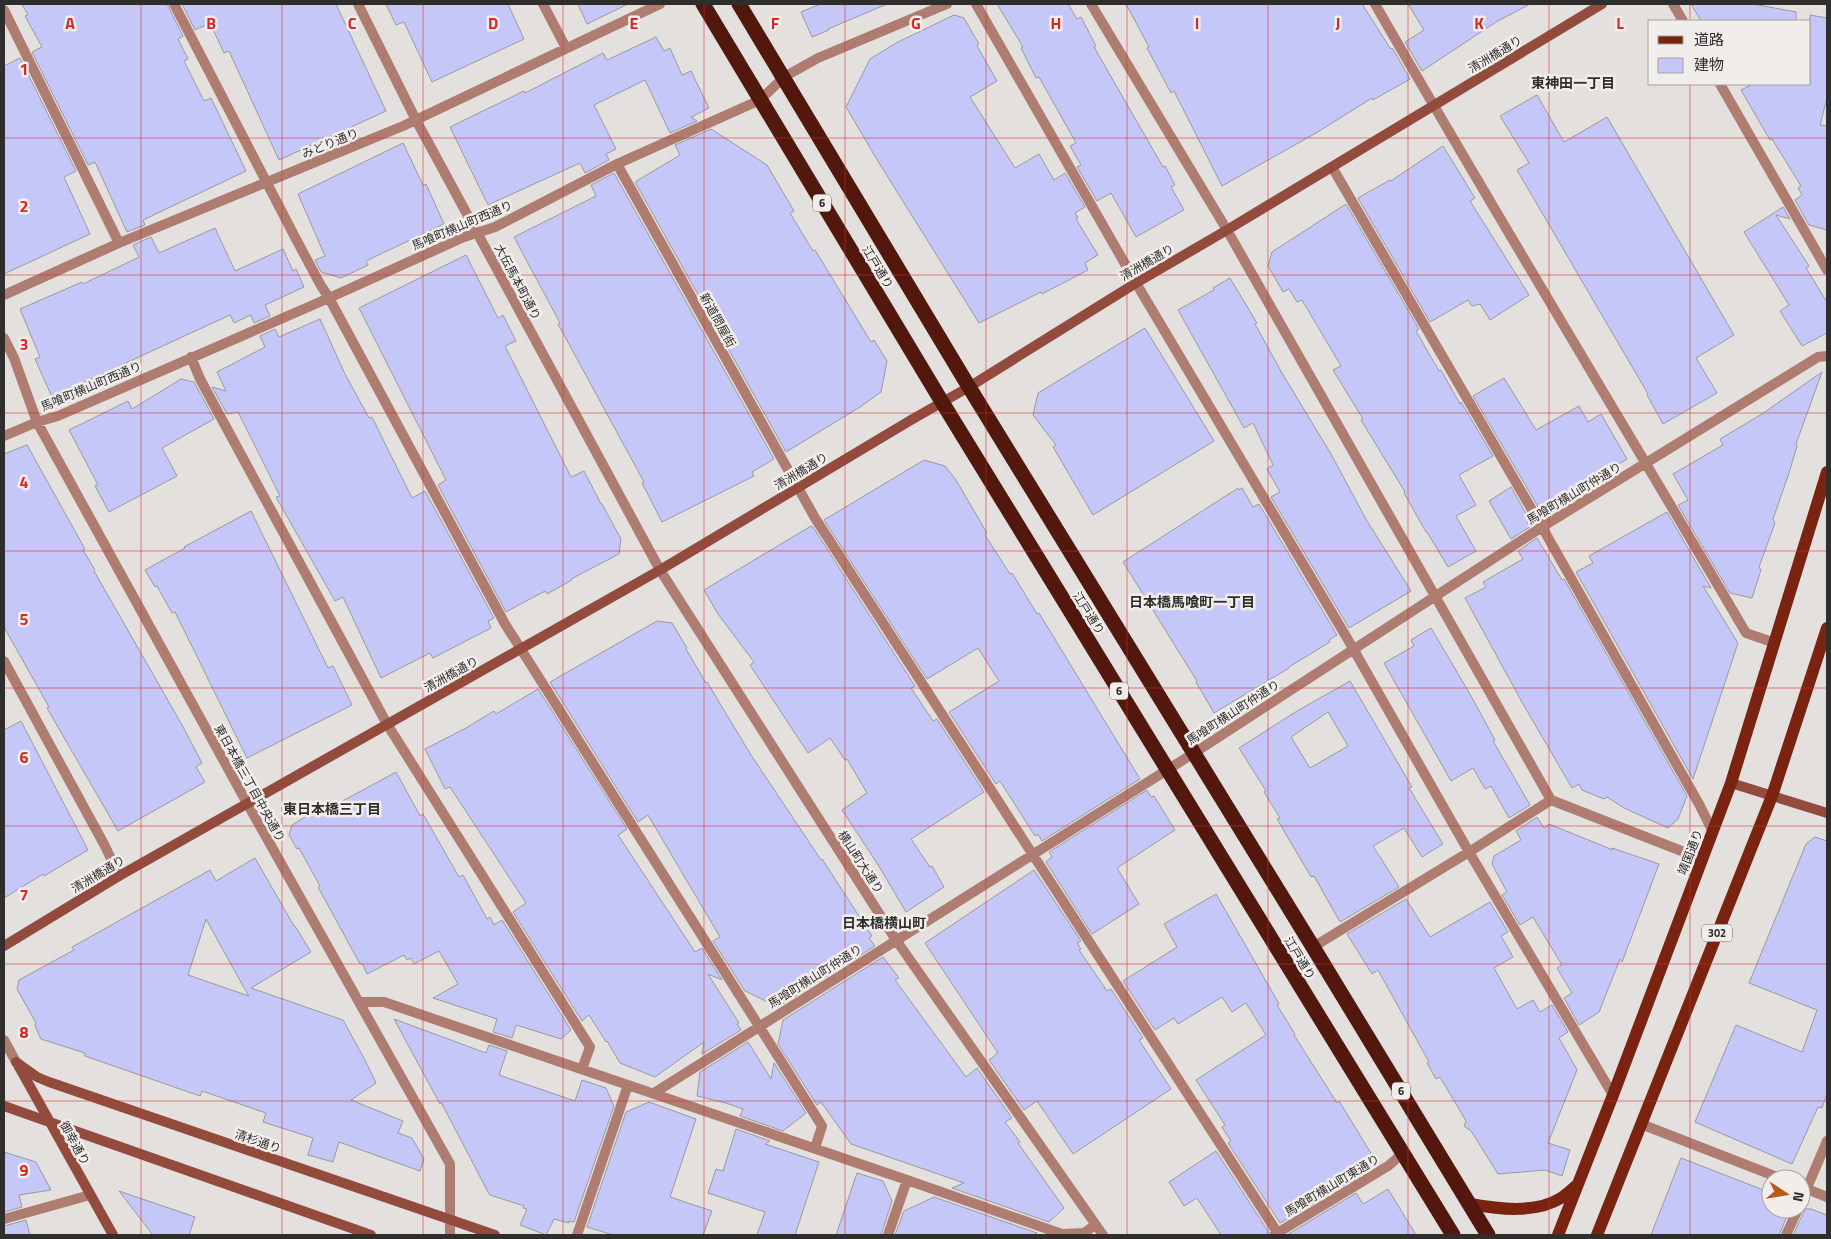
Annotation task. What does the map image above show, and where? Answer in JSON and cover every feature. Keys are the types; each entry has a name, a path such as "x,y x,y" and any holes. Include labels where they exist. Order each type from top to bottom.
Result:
{"highway":[{"name":"江戸通り","path":"703,4 942,402 1453,1235"},
{"name":"江戸通り","path":"739,4 969,387 1488,1235"}],"main road":[{"name":"靖国通り","path":"1558,1235 1731,783 1827,472"},
{"name":"302","path":"1597,1235 1772,796 1827,628"},
{"path":"1470,1204 1496,1208 1527,1208 1545,1205 1560,1198 1578,1185"}],"street":[{"path":"174,4 316,277 502,618 822,1126 815,1148"},
{"name":"大伝馬本町通り","path":"358,4 416,120 660,570"},
{"path":"543,4 566,48"},
{"name":"みどり通り","path":"4,295 119,243 416,120 660,4"},
{"name":"馬喰町横山町西通り","path":"4,436 37,422 58,416 464,237 495,227 617,164 760,100 784,77 818,58 947,4"},
{"path":"976,4 1136,283 1353,649 1469,852 1613,1095"},
{"path":"1092,4 1228,230 1551,800 1702,859"},
{"path":"1374,4 1647,463 1746,634 1774,643"},
{"name":"清洲橋通り","path":"4,946 119,876 660,570 969,387 1136,283 1228,230 1602,4"},
{"path":"1673,4 1683,20"},
{"path":"4,10 119,243"},
{"path":"1721,85 1827,270"},
{"name":"新道問屋街","path":"617,164 815,518 1277,1234"},
{"path":"1332,167 1542,527 1699,804 1712,832"},
{"name":"東日本橋三丁目中央通り","path":"4,338 14,358 37,422 247,803 450,1164 450,1235"},
{"name":"馬喰町横山町仲通り","path":"654,1093 1194,753 1434,595 1542,527 1818,357 1827,356"},
{"path":"191,357 200,379 387,724 590,1047 582,1069"},
{"name":"横山町大通り","path":"660,570 896,940 1102,1235"},
{"path":"4,661 119,876"},
{"path":"1731,783 1827,813"},
{"path":"1313,947 1551,800"},
{"path":"359,1002 384,1002 1062,1234 1084,1233 1095,1225"},
{"path":"4,1040 16,1062"},
{"name":"清杉通り","path":"16,1062 37,1077 49,1082 495,1235"},
{"name":"御幸通り","path":"16,1062 113,1235"},
{"path":"577,1235 628,1085"},
{"path":"4,1106 371,1235"},
{"path":"1641,1124 1761,1171"},
{"path":"1811,1174 1827,1141"},
{"name":"馬喰町横山町東通り","path":"1277,1234 1388,1166 1402,1154"},
{"path":"888,1235 907,1180"},
{"path":"1811,1191 1827,1197"},
{"path":"4,1219 90,1195"},
{"path":"1786,1235 1793,1219"}],"building":[{"path":"22,4 167,4 183,36 178,39 188,59 184,61 204,101 211,98 246,171 143,220 145,225 127,232 95,162 88,165 32,52 42,47 25,16 28,15"},
{"path":"182,4 336,4 386,111 279,160 229,51 224,53 210,23 195,30"},
{"path":"386,4 508,4 524,39 432,82 404,22 396,25"},
{"path":"578,4 628,4 587,24"},
{"path":"820,4 887,4 812,37 801,12"},
{"path":"997,4 1068,4 1077,19 1081,17 1096,46 1094,47 1163,167 1165,166 1175,185 1171,187 1184,210 1136,237 1111,193 1097,201 1077,167 1081,165 1070,146 1076,143 1039,77 1036,78 1021,48 1023,47"},
{"path":"1126,4 1362,4 1390,48 1393,49 1410,79 1373,100 1372,98 1316,133 1222,186 1174,91 1171,93 1147,48 1149,47"},
{"path":"1408,4 1530,4 1496,22 1422,71 1405,42 1424,30"},
{"path":"1691,4 1753,4 1796,12 1796,20 1700,20"},
{"path":"954,15 964,18 997,81 970,97 1015,168 1039,154 1054,180 1065,173 1085,207 1075,213 1078,218 1076,219 1098,255 1085,263 1088,270 979,323 846,107 870,59 898,42"},
{"path":"1810,15 1827,18 1827,98 1820,125 1827,126 1827,230 1809,225 1795,200 1802,195 1798,188 1801,186 1772,139 1770,140 1741,90 1751,85 1811,85"},
{"path":"656,37 664,51 670,48 682,75 691,71 709,108 691,117 697,121 670,133 645,80 594,105 616,149 606,154 609,160 585,173 580,163 488,205 450,127 524,91 525,93 603,53 607,60"},
{"path":"20,58 76,171 64,177 90,234 4,274 4,66"},
{"path":"1537,95 1564,142 1607,117 1734,335 1696,358 1717,393 1663,424 1648,394 1517,170 1529,163 1500,116"},
{"path":"711,129 767,165 794,211 790,213 813,251 815,250 871,342 874,340 887,361 881,392 786,452 635,182 680,155 675,145"},
{"path":"403,143 423,185 426,184 444,224 366,261 368,265 341,278 321,272 315,260 325,256 298,194"},
{"path":"1443,146 1475,198 1470,201 1529,295 1490,320 1480,304 1472,306 1468,300 1430,322 1358,198 1391,181"},
{"path":"614,173 774,459 752,472 754,476 662,522 642,483 644,482 558,324 560,323 514,237 596,196 591,185"},
{"path":"1346,204 1419,329 1416,331 1439,371 1441,370 1493,456 1459,475 1476,505 1456,516 1476,551 1448,567 1333,370 1341,366 1302,300 1297,302 1289,289 1283,292 1268,266 1272,252"},
{"path":"1783,207 1790,219 1776,215 1809,266 1806,268 1827,302 1827,333 1802,346 1780,311 1789,305 1744,232"},
{"path":"215,228 235,271 283,249 293,271 296,269 304,287 265,305 270,316 254,323 251,315 234,323 230,315 52,397 35,359 40,357 20,309 82,282 83,284 139,257 133,245 151,237 159,253"},
{"path":"466,255 498,318 503,315 516,341 505,346 571,477 584,471 621,539 619,554 547,594 545,591 506,612 438,485 446,480 359,308"},
{"path":"1230,278 1257,323 1255,324 1282,373 1331,454 1367,521 1411,591 1349,628 1271,497 1280,492 1267,469 1273,465 1253,423 1244,428 1178,310 1214,290 1213,288"},
{"path":"320,319 345,374 369,418 372,417 412,498 425,491 494,618 488,621 491,628 433,658 430,653 381,678 343,597 335,601 276,497 280,496 238,412 227,414 212,387 226,391 217,372 265,347 260,336 275,329 279,337"},
{"path":"1145,328 1214,441 1093,515 1053,447 1056,445 1033,415 1038,393"},
{"path":"1822,372 1796,444 1789,473 1773,519 1775,523 1759,567 1761,570 1752,598 1730,593 1678,505 1688,500 1673,474 1723,445 1720,439 1762,414"},
{"path":"1504,378 1536,430 1579,406 1588,422 1601,414 1627,459 1540,510 1473,396"},
{"path":"181,379 194,382 214,419 162,448 177,476 109,512 95,486 98,485 69,430 128,401 132,409"},
{"path":"27,445 85,549 83,550 94,571 202,763 196,767 205,782 118,831 47,708 49,707 4,627 4,454"},
{"path":"924,460 945,466 956,480 987,533 985,535 1010,574 1012,573 1037,614 1039,613 1140,779 1042,841 1038,834 1035,836 1000,781 996,784 949,712 999,681 978,648 927,679 824,520"},
{"path":"1511,487 1528,517 1527,521 1530,527 1511,539 1489,501"},
{"path":"1238,488 1239,490 1242,488 1253,507 1259,504 1337,635 1329,640 1330,642 1289,668 1214,713 1197,681 1123,562"},
{"path":"251,511 328,668 333,666 352,705 247,758 175,612 172,613 157,586 155,587 145,570"},
{"path":"1667,512 1711,588 1703,586 1738,643 1693,779 1576,572 1593,563 1589,556"},
{"path":"811,526 915,686 911,688 933,721 937,719 984,792 911,839 930,867 932,866 944,887 906,912 842,810 867,793 847,759 845,760 830,738 808,753 750,665 754,662 718,614 704,590"},
{"path":"1537,538 1562,580 1564,579 1687,796 1678,819 1668,828 1624,808 1607,797 1604,799 1582,790 1579,784 1572,788 1465,598 1486,587 1483,582 1523,559 1518,551"},
{"path":"657,621 672,623 706,683 751,755 872,936 869,938 875,946 778,1007 745,991 713,941 720,937 648,815 638,822 550,682"},
{"path":"1431,628 1470,694 1495,740 1493,741 1530,805 1509,818 1491,786 1485,789 1473,768 1451,781 1384,663 1414,646 1411,640"},
{"path":"1350,681 1412,787 1409,788 1443,844 1422,857 1404,828 1373,846 1399,887 1340,922 1314,876 1311,877 1277,819 1280,818 1264,792 1266,791 1239,748 1297,711","holes":["1328,712 1348,746 1310,768 1291,737"]},
{"path":"538,689 627,829 618,835 695,952 702,948 722,980 708,974 739,1023 737,1024 741,1030 702,1054 704,1042 655,1077 620,1063 589,1015 582,1021 513,912 526,903 450,787 445,789 425,749 494,711 496,714"},
{"path":"21,721 88,850 4,898 4,730"},
{"path":"396,772 420,816 423,814 459,877 463,875 487,919 490,917 494,925 502,920 571,1030 561,1039 516,1025 512,1038 493,1032 497,1019 433,998 458,984 439,951 414,964 411,958 407,960 404,955 367,974 362,963 360,964 318,887 320,886 299,848 297,849 289,835 292,825 315,811 317,814"},
{"path":"1147,790 1151,797 1154,796 1175,830 1117,868 1139,904 1092,934 1046,862 1052,857 1049,852"},
{"path":"1537,817 1544,828 1549,824 1613,850 1612,848 1659,864 1622,962 1620,959 1599,1012 1579,1025 1564,998 1572,993 1557,968 1562,965 1533,917 1520,925 1502,895 1507,892 1492,864 1494,856 1521,840 1516,831"},
{"path":"1815,837 1827,841 1827,1093 1822,1108 1818,1107 1792,1164 1695,1122 1736,1025 1802,1052 1817,1010 1749,983 1806,844"},
{"path":"255,858 311,952 251,988 343,1020 376,1083 351,1100 403,1121 398,1133 412,1138 424,1159 420,1171 339,1142 333,1162 308,1155 313,1138 263,1122 266,1113 202,1091 200,1096 85,1056 85,1053 41,1039 35,1026 36,1023 17,989 19,980 74,950 72,947 210,870 216,881","holes":["206,919 249,996 188,975"]},
{"path":"1034,870 1081,941 1077,943 1081,949 1079,950 1107,991 1111,989 1143,1038 1139,1040 1171,1089 1073,1154 1037,1101 1024,1110 989,1060 998,1053 925,943"},
{"path":"1216,894 1279,1004 1277,1005 1294,1035 1337,1103 1339,1101 1372,1155 1344,1173 1349,1182 1280,1223 1228,1143 1231,1141 1222,1127 1225,1125 1196,1080 1266,1035 1246,1003 1232,1012 1222,997 1178,1024 1174,1018 1155,1030 1123,981 1177,947 1164,924"},
{"path":"1406,899 1430,937 1490,902 1508,932 1501,936 1513,957 1494,968 1517,1009 1533,1000 1540,1012 1552,1005 1568,1032 1559,1038 1577,1070 1548,1143 1570,1150 1562,1176 1545,1170 1498,1174 1471,1131 1464,1126 1466,1121 1440,1077 1436,1079 1427,1063 1429,1062 1378,970 1372,974 1347,934"},
{"path":"883,957 899,978 895,980 966,1077 977,1068 1012,1118 1005,1122 1064,1208 1049,1222 952,1188 964,1183 851,1144 821,1102 817,1105 778,1044 783,1020"},
{"path":"394,1019 486,1053 489,1045 507,1051 499,1075 575,1101 582,1080 606,1088 614,1106 574,1222 569,1221 569,1223 554,1219 546,1235 520,1225 527,1209 523,1208 524,1206 490,1195 441,1102 440,1104"},
{"path":"748,1042 771,1079 774,1063 806,1113 783,1131 740,1116 743,1109 697,1096 700,1072"},
{"path":"649,1102 696,1119 670,1197 712,1211 703,1235 613,1235 587,1227 626,1112"},
{"path":"736,1129 770,1141 765,1144 819,1162 795,1235 757,1235 765,1212 708,1193 716,1169 723,1171"},
{"path":"1216,1151 1268,1231 1267,1235 1221,1235 1197,1198 1184,1206 1169,1182"},
{"path":"4,1152 36,1162 51,1190 19,1195 22,1207 4,1212"},
{"path":"1681,1158 1761,1189 1761,1219 1786,1219 1779,1235 1651,1235"},
{"path":"857,1173 883,1181 892,1201 881,1235 836,1235"},
{"path":"1388,1189 1416,1235 1287,1235 1356,1193 1363,1204"},
{"path":"119,1191 195,1217 189,1235 153,1235"},
{"path":"934,1197 1037,1233 1034,1235 895,1235 904,1211"},
{"path":"1811,1209 1827,1215 1827,1235 1793,1235 1800,1219 1811,1219"},
{"path":"26,1220 30,1235 4,1235 4,1226"}],"district":[{"name":"東神田一丁目","path":"1573,82"},
{"name":"日本橋馬喰町一丁目","path":"1192,601"},
{"name":"東日本橋三丁目","path":"332,808"},
{"name":"日本橋横山町","path":"884,922"}]}
